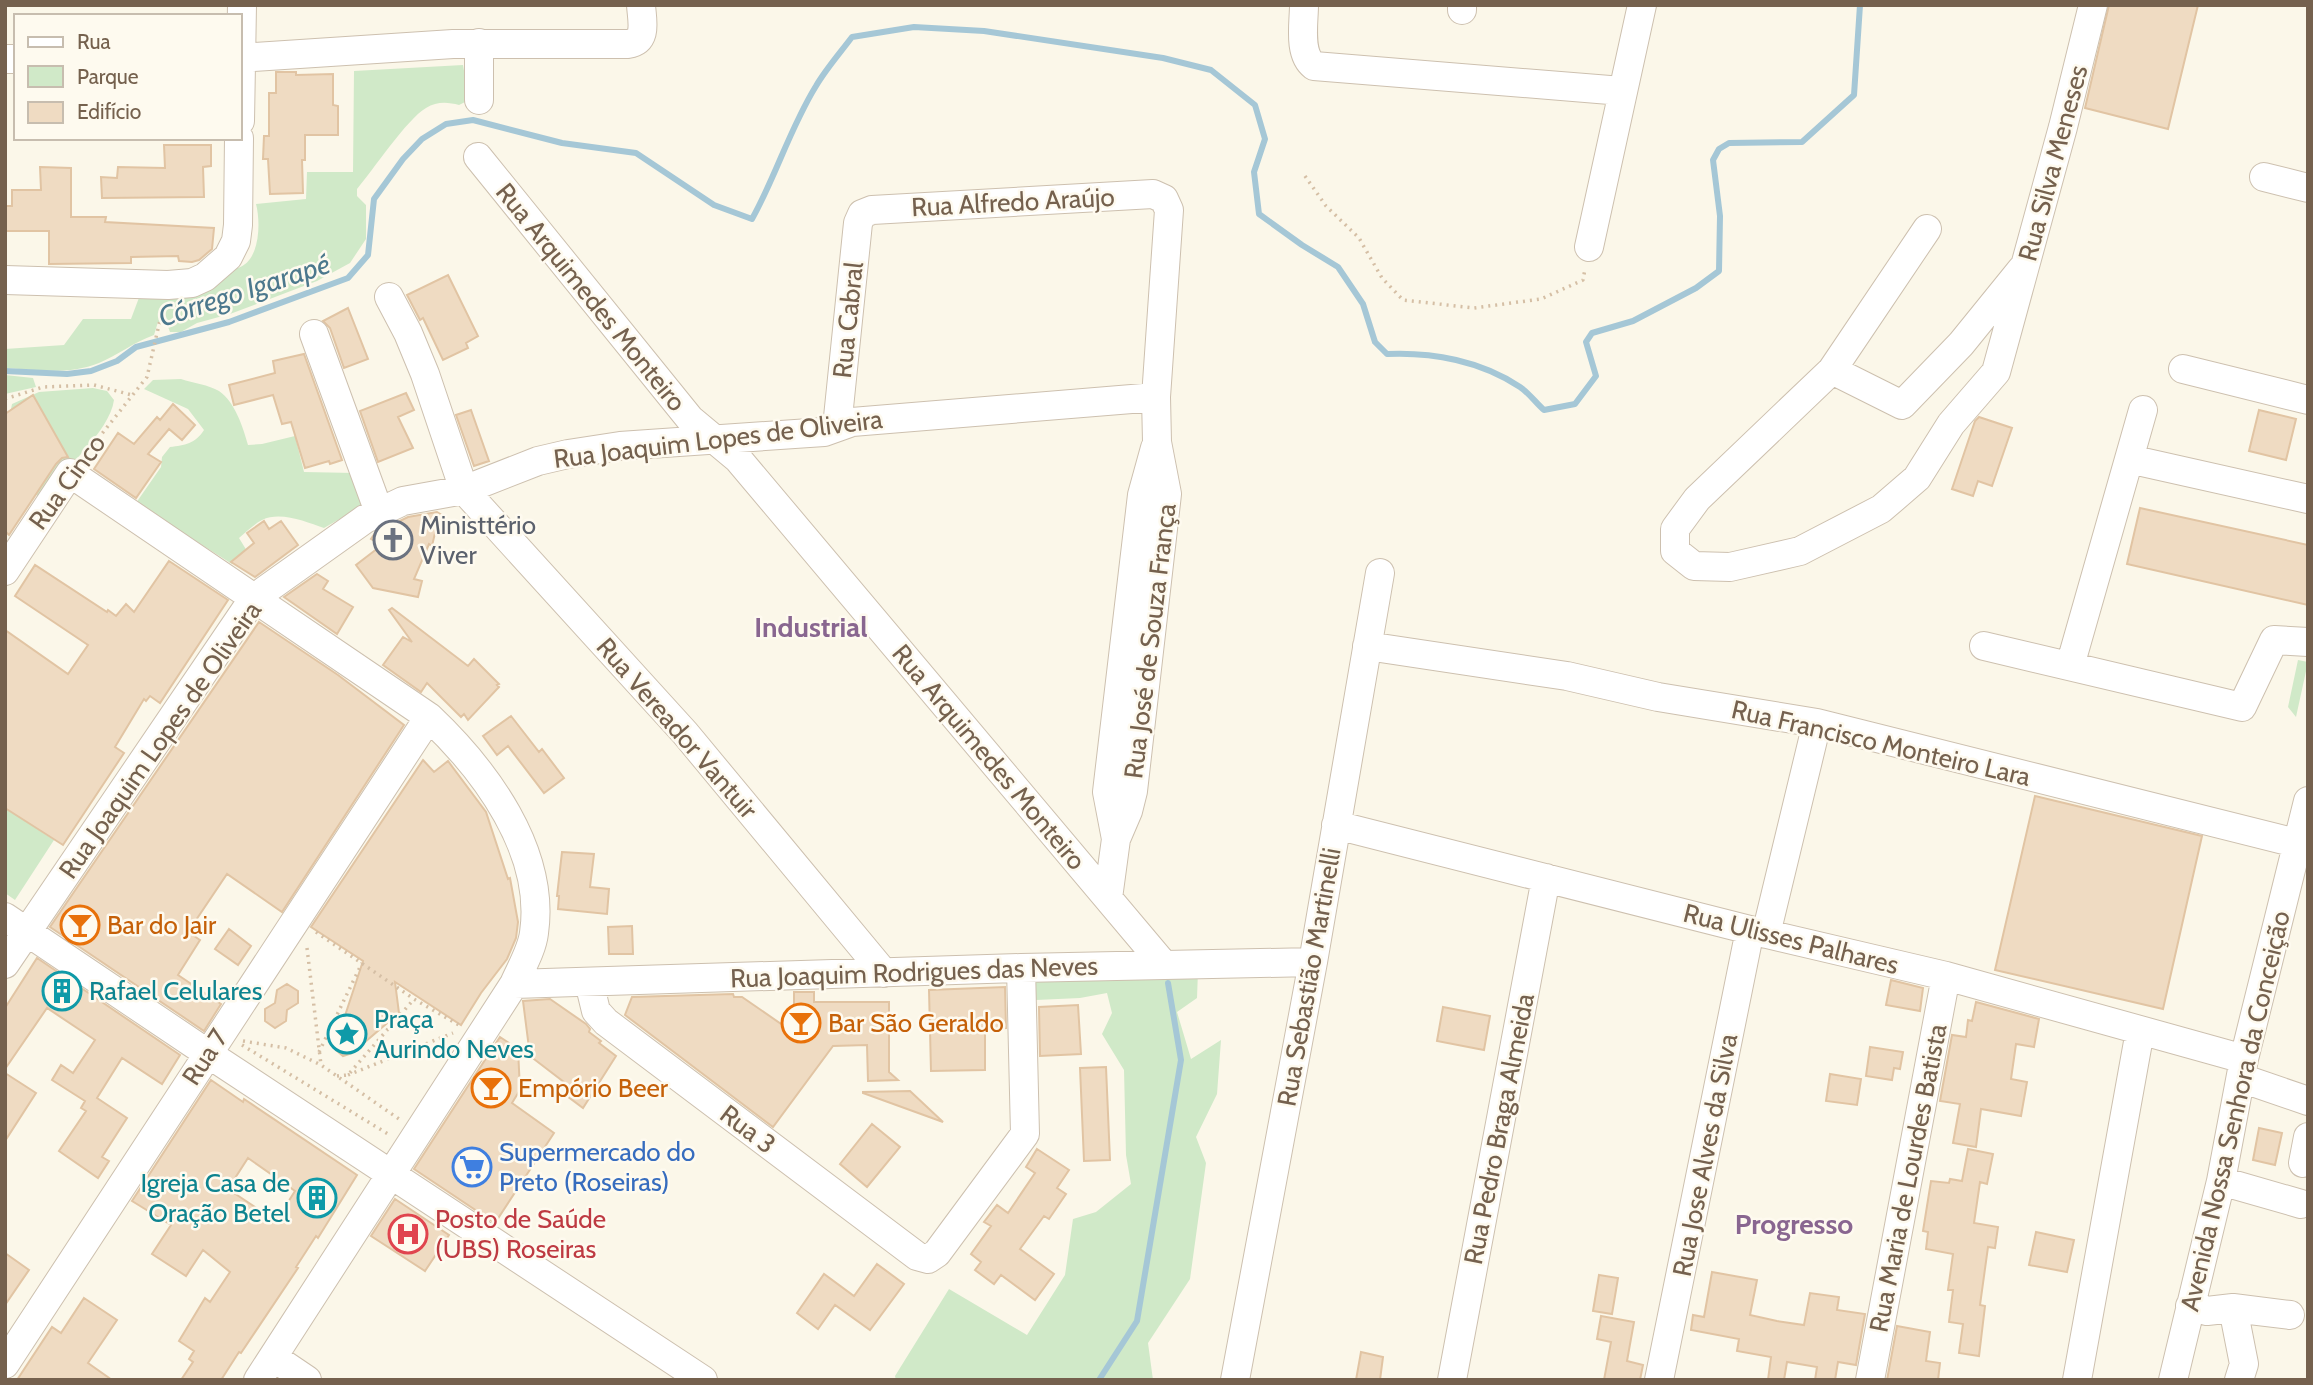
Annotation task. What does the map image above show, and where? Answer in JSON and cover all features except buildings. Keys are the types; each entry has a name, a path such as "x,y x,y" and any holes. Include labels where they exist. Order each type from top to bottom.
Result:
{"street":[{"path":"242,58 479,43 628,44 638,40 643,30 641,5"},
{"path":"1304,5 1305,52 1314,66 1622,91"},
{"path":"1588,247 1642,5"},
{"name":"Rua Silva Meneses","path":"1832,370 1697,499 1675,529 1675,551 1694,566 1730,567 1800,551 1881,509 1917,478 1951,424 1996,372 2063,127 2093,5"},
{"path":"479,43 479,100"},
{"path":"5,280 168,285 192,283 205,277 228,257 236,241 239,140"},
{"name":"Rua Arquimedes Monteiro","path":"478,157 690,419 738,459 1164,965"},
{"path":"2264,177 2308,188"},
{"name":"Rua Alfredo Araújo","path":"862,214 872,210 1153,194 1164,198"},
{"name":"Rua José de Souza França","path":"1108,898 1116,839 1107,792 1142,495 1157,442 1156,397 1169,210 1164,198"},
{"name":"Rua Cabral","path":"837,427 858,223 862,214"},
{"path":"1927,229 1832,370 1902,405 1961,344 2027,262"},
{"path":"389,297 425,374 464,490"},
{"path":"314,334 379,512"},
{"path":"2183,369 2308,400"},
{"name":"Rua Joaquim Lopes de Oliveira","path":"5,964 16,924 247,608 365,519 379,512 403,501 464,490 538,461 620,446 824,432 852,422 1156,397"},
{"path":"2070,666 2143,410"},
{"path":"2129,458 2308,499"},
{"path":"70,473 429,717 463,751 497,796 517,834 530,871 536,908 534,936 514,984 265,1368 307,1380"},
{"name":"Rua Cinco","path":"5,571 70,473"},
{"name":"Rua Vereador Vantuir","path":"464,490 685,733 884,973"},
{"name":"Rua Sebastião Martinelli","path":"1235,1380 1313,962 1380,573"},
{"path":"1984,646 2242,707 2274,640 2306,629"},
{"name":"Rua Francisco Monteiro Lara","path":"1367,646 1567,676 1658,697 1817,723 2305,847"},
{"name":"Rua 7","path":"5,1364 429,717"},
{"name":"Rua Jose Alves da Silva","path":"1659,1380 1758,932 1817,723"},
{"name":"Avenida Nossa Senhora da Conceição","path":"2173,1380 2221,1181 2242,1068 2305,847 2308,801"},
{"name":"Rua Ulisses Palhares","path":"1336,825 1758,932 1946,976 2140,1031 2242,1068 2308,1101"},
{"name":"Rua Pedro Braga Almeida","path":"1452,1380 1546,878"},
{"path":"16,924 703,1380"},
{"name":"Rua Joaquim Rodrigues das Neves","path":"514,984 1313,962"},
{"name":"Rua 3","path":"589,982 596,1011 606,1023 905,1248 928,1259 937,1253 1025,1134 1021,968"},
{"name":"Rua Maria de Lourdes Batista","path":"1870,1380 1946,976"},
{"path":"2077,1380 2140,1031"},
{"path":"2221,1181 2301,1204"},
{"path":"2190,1306 2207,1311 2233,1308 2290,1314"},
{"path":"2233,1308 2244,1364 2239,1380"}],"path":[{"path":"1305,176 1326,206 1359,238 1382,278 1403,300 1474,309 1541,299 1583,280 1588,247"},
{"name":"Rua Cinco","path":"70,473 147,377 163,307"},
{"path":"5,398 43,387 81,386 94,386 132,395"},
{"path":"305,925 414,999 464,1028 348,1075 337,1076"},
{"path":"306,938 321,1065"},
{"path":"318,1054 362,963"},
{"path":"348,1075 414,999"},
{"path":"393,1137 233,1039 286,1048 321,1065 403,1122"}],"green space":[{"path":"463,65 469,100 459,105 434,104 418,114 357,189 357,196 366,205 366,239 350,263 317,281 230,314 197,323 181,332 170,332 167,324 158,322 154,335 88,367 52,371 5,368 5,349 64,345 83,319 131,319 143,287 231,261 238,268 245,264 251,258 257,241 256,204 306,199 307,172 353,172 354,71"},
{"path":"5,375 33,378 36,387 5,394"},
{"path":"181,379 211,387 225,396 238,415 248,445 295,436 304,472 355,473 369,502 324,528 285,517 262,520 239,538 247,551 232,564 136,503 161,467 162,457 170,447 189,443 204,430 188,409 144,389 153,380"},
{"path":"93,388 107,391 114,400 111,412 83,452 59,477 38,496 5,473 5,439 12,404 39,392"},
{"path":"2298,660 2308,662 2296,717 2288,707"},
{"path":"5,808 54,840 15,900 5,893"},
{"path":"1198,971 1197,998 1177,1012 1191,1059 1221,1040 1217,1094 1196,1137 1206,1163 1190,1279 1148,1343 1153,1380 896,1380 895,1376 949,1289 1027,1335 1065,1275 1073,1219 1096,1212 1131,1184 1126,1155 1124,1070 1102,1034 1112,1013 1107,993 1080,998 1036,1000 1034,976"}],"waterway":[{"name":"Córrego Igarapé","path":"5,371 67,374 91,371 117,361 136,347 229,322 348,278 368,255 374,199 403,159 422,139 446,124 473,120 562,143 636,153 714,205 752,219 807,102 824,73 852,37 914,27 984,31 1163,58 1211,70 1255,105 1265,139 1254,172 1259,214 1338,267 1363,304 1375,342 1387,354 1439,357 1473,365 1520,387 1544,410 1575,404 1596,376 1586,342 1592,333 1633,321 1696,288 1719,271 1720,216 1713,160 1719,149 1729,143 1802,142 1854,95 1860,5"},
{"path":"1099,1380 1137,1321 1181,1060 1168,983"}],"place":[{"name":"Ministtério Viver","path":"393,540"},
{"name":"Bar do Jair","path":"80,925"},
{"name":"Rafael Celulares","path":"62,991"},
{"name":"Bar São Geraldo","path":"801,1023"},
{"name":"Praça Aurindo Neves","path":"347,1034"},
{"name":"Empório Beer","path":"491,1088"},
{"name":"Supermercado do Preto (Roseiras)","path":"472,1167"},
{"name":"Igreja Casa de Oração Betel","path":"317,1198"},
{"name":"Posto de Saúde (UBS) Roseiras","path":"408,1234"}],"district":[{"name":"Industrial","path":"811,627"},
{"name":"Progresso","path":"1794,1224"}]}
